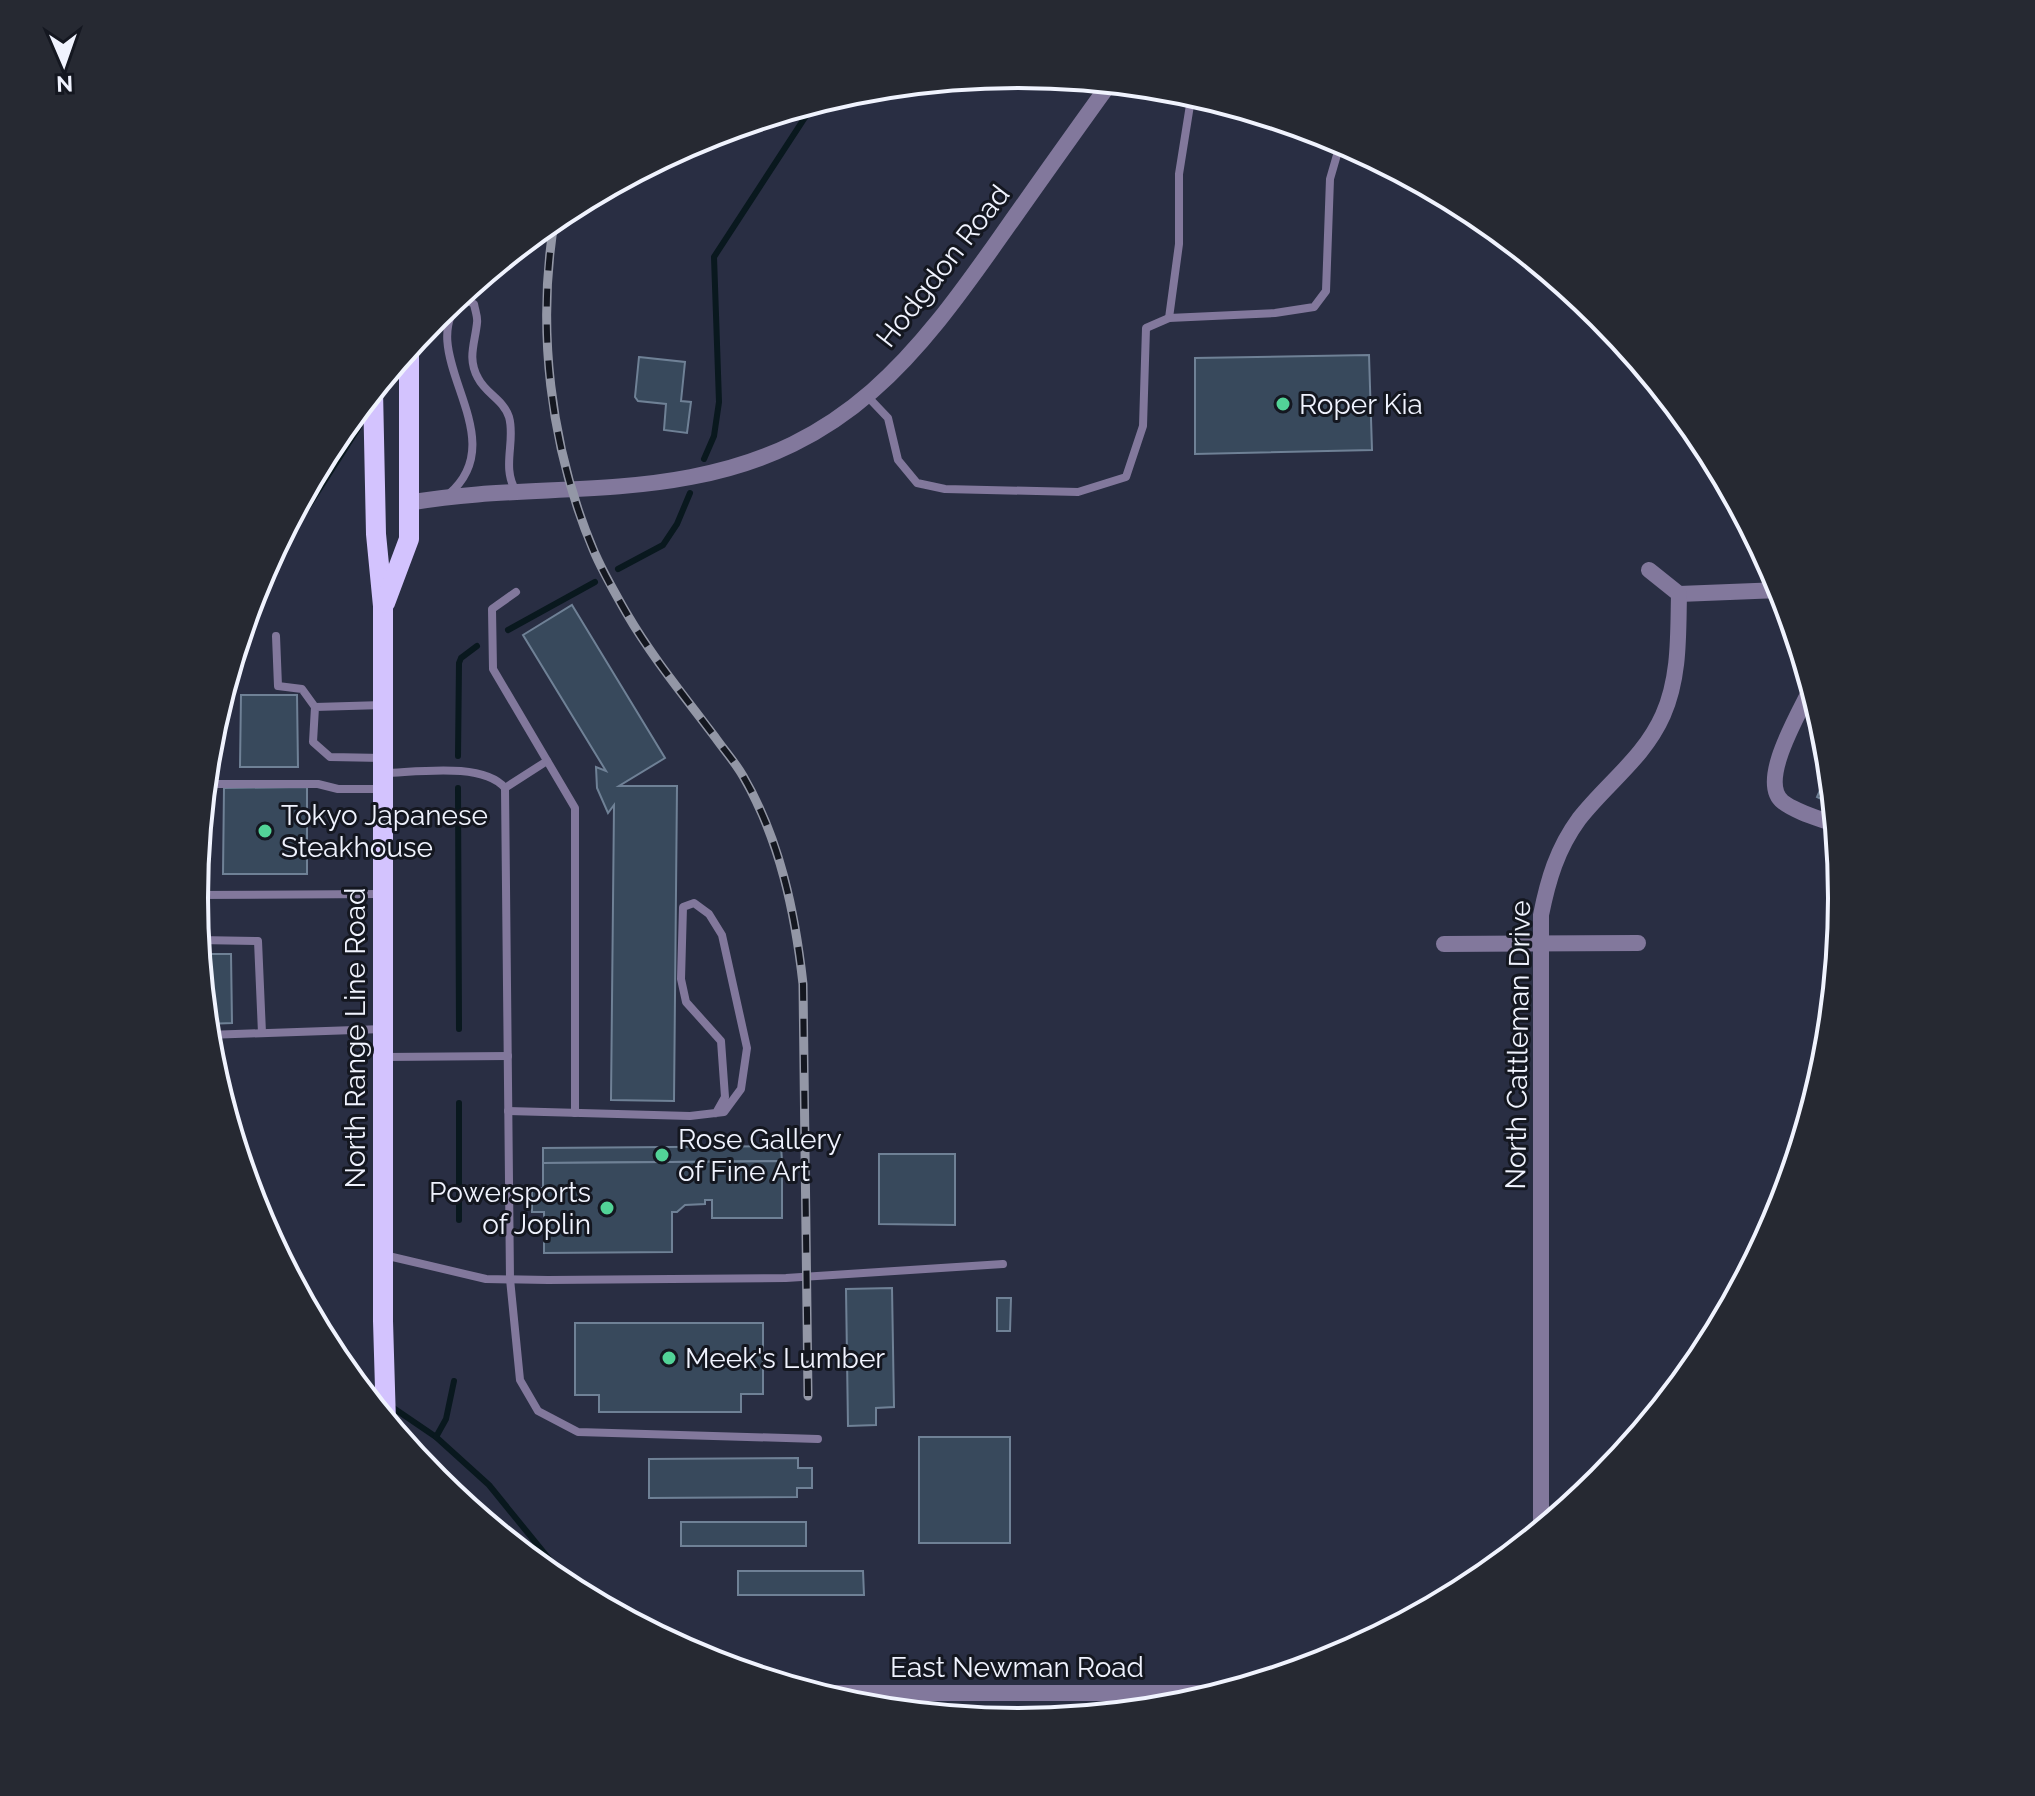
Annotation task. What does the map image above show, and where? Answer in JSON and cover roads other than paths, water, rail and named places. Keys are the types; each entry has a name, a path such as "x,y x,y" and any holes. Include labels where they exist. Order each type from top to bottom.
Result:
{"main road":[{"name":"North Range Line Road","path":"383,606 409,539 409,364"},
{"name":"North Range Line Road","path":"373,407 376,534 383,606 385,1404"}],"street":[{"name":"Hodgdon Road","path":"408,503 445,497 689,478 730,468 799,441 868,397 909,357 946,313 1103,93"},
{"path":"1649,570 1679,594 1767,591"},
{"name":"North Cattleman Drive","path":"1541,1516 1541,915 1560,847 1580,818 1647,745 1663,714 1673,682 1679,594"},
{"path":"1804,704 1775,769 1773,785 1784,803 1824,820"},
{"path":"1444,944 1638,943"},
{"name":"East Newman Road","path":"865,1693 1170,1693"}],"lane":[{"path":"1169,318 1179,244 1179,174 1190,107"},
{"path":"868,397 888,418 898,460 917,483 945,489 1078,492 1126,477 1143,426 1146,328 1169,318 1275,313 1314,307 1326,291 1330,179 1337,155"},
{"path":"470,302 474,304 477,322 472,356 477,377 502,402 510,419 508,461 516,492"},
{"path":"445,497 461,483 470,467 473,442 470,417 451,359 450,320"},
{"path":"516,592 492,609 493,669 575,808 575,1113"},
{"path":"276,636 278,686 302,689 315,707 313,742 330,757 383,773 477,772 497,779 505,788 510,1279 520,1380 538,1411 578,1432 818,1439"},
{"path":"315,707 383,705"},
{"path":"505,788 547,761"},
{"path":"215,784 318,784 338,789 383,773"},
{"path":"208,895 383,894"},
{"path":"508,1111 690,1116 716,1113 724,1112 741,1089 747,1048 722,935 709,914 694,903 683,907 681,979 686,1002 721,1041 725,1097 716,1113"},
{"path":"209,940 258,941 262,1033"},
{"path":"219,1035 383,1029"},
{"path":"383,1057 508,1056"},
{"path":"383,1255 486,1279 786,1278 1003,1264"}],"waterway":[{"path":"704,459 714,436 719,402 714,257 805,117"},
{"path":"312,500 358,429"},
{"path":"618,569 663,545 677,524 690,493"},
{"path":"508,630 595,582"},
{"path":"458,756 459,663 477,646"},
{"path":"458,788 459,1029"},
{"path":"459,1103 459,1220"},
{"path":"436,1437 446,1419 454,1381"},
{"path":"389,1405 436,1437 489,1485 548,1558"}],"railway":[{"path":"552,235 547,301 551,386 557,428 578,510 600,565 637,630 733,761 756,800 776,851 790,903 803,984 808,1396"}],"place":[{"name":"Roper Kia","path":"1283,404"},
{"name":"Tokyo Japanese Steakhouse","path":"265,831"},
{"name":"Rose Gallery of Fine Art","path":"662,1155"},
{"name":"Powersports of Joplin","path":"607,1208"},
{"name":"Meek's Lumber","path":"669,1358"}]}
